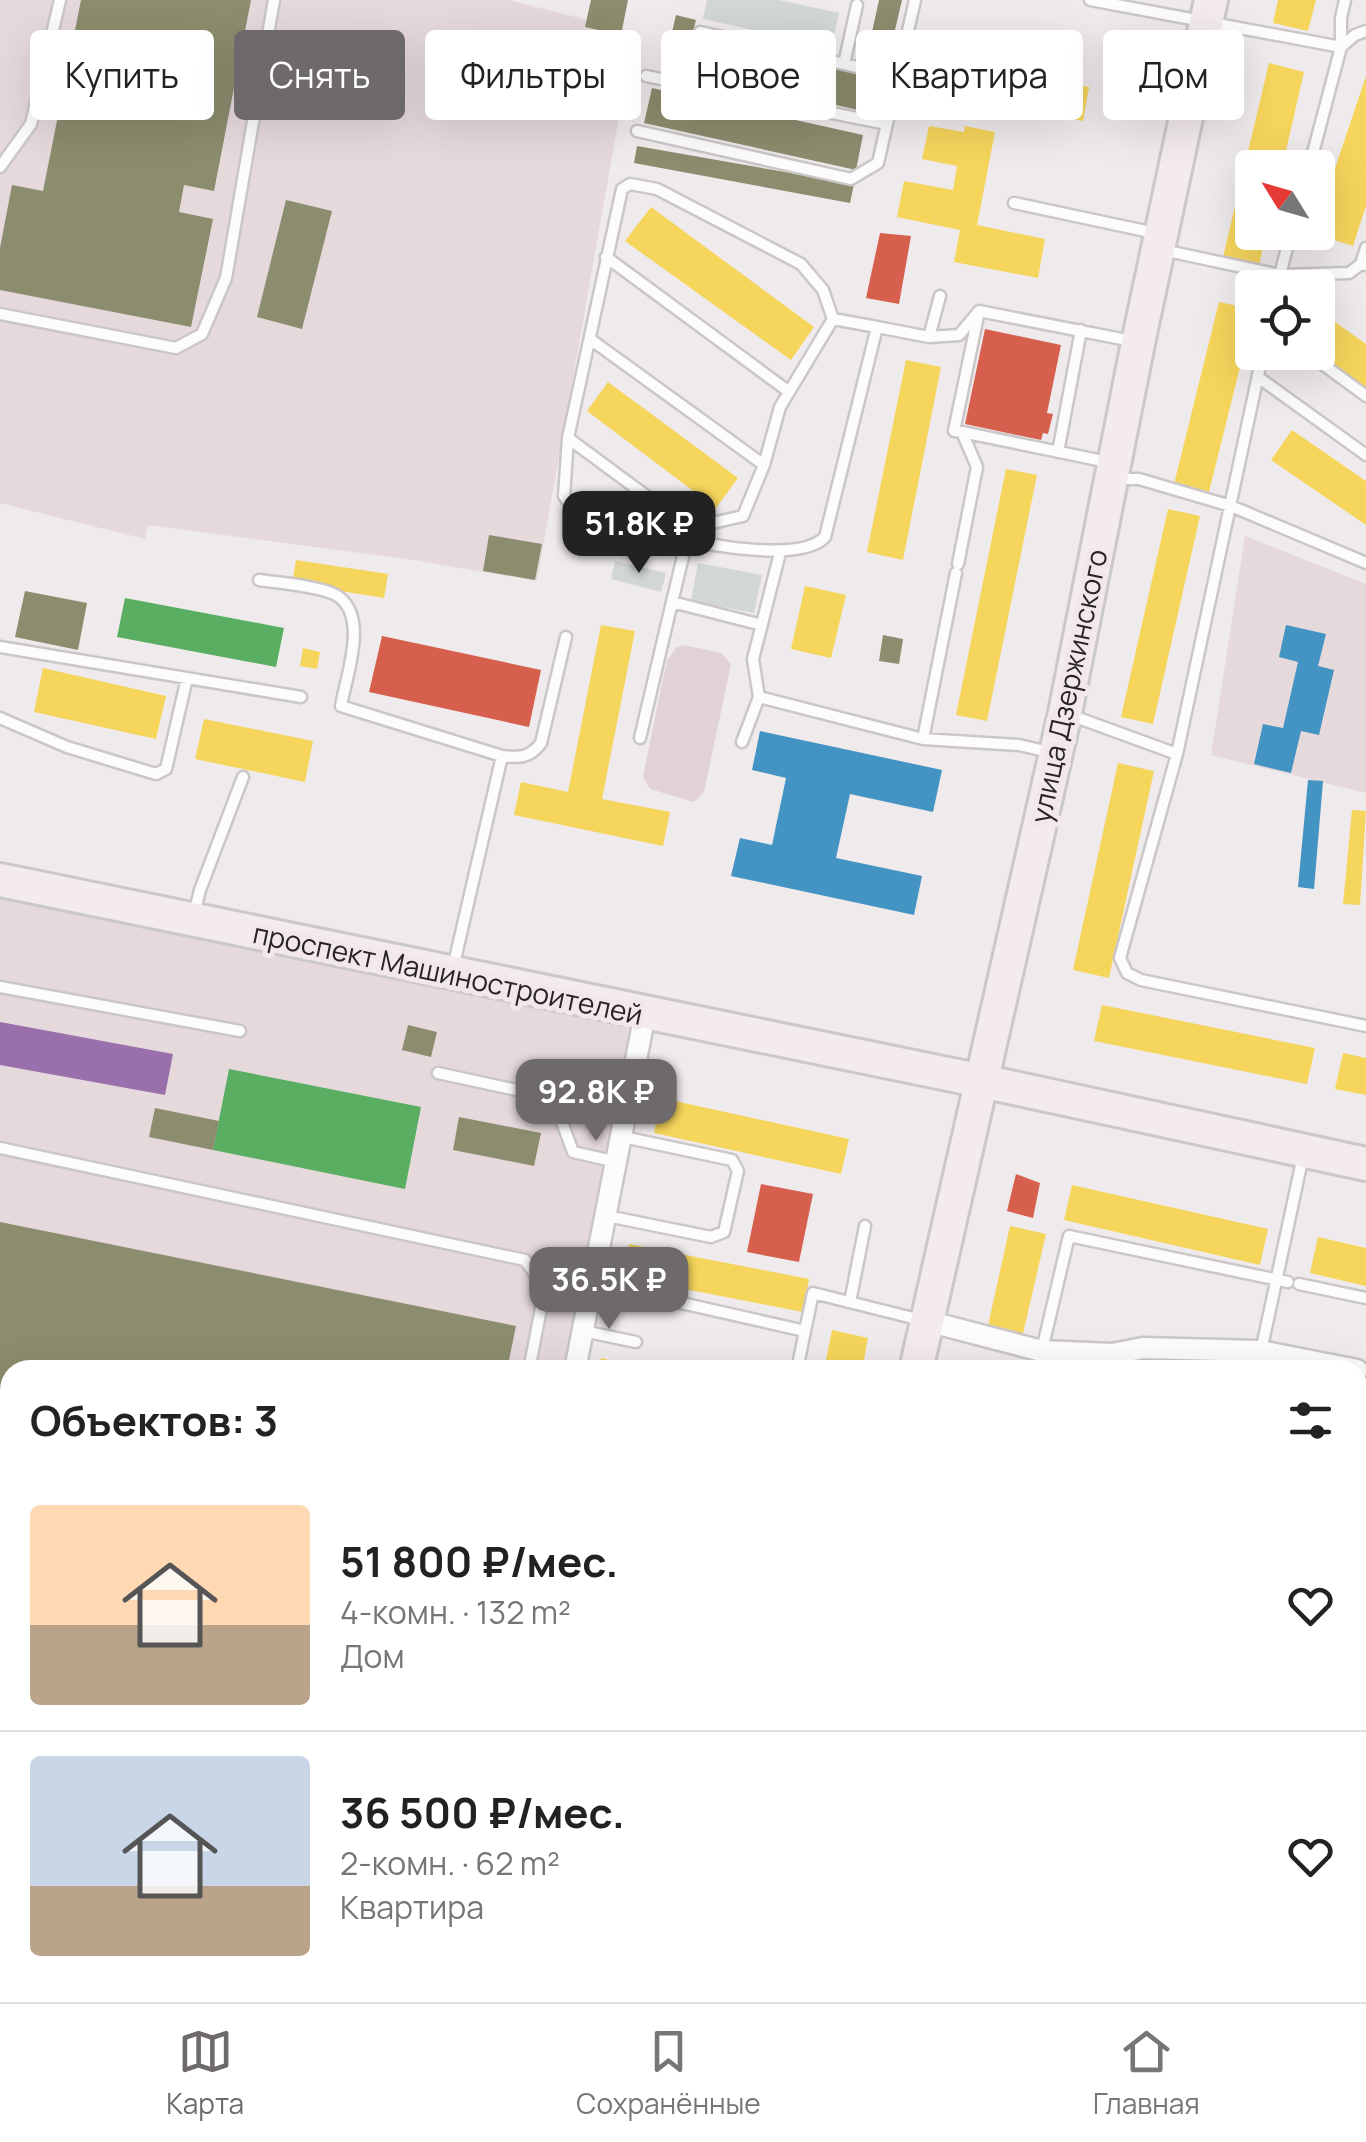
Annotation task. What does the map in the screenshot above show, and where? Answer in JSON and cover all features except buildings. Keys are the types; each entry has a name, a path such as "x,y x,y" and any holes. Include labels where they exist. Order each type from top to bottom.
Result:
{"main road":[{"name":"улица Дзержинского","path":"918,1360 1065,713 1208,11"},
{"name":"проспект Машиностроителей","path":"0,880 982,1081 1366,1164"}],"street":[{"path":"578,1360 645,1014"},
{"path":"927,1321 1042,1351 1098,1360"},
{"path":"1115,1360 1143,1348 1250,1360"}],"lane":[{"path":"0,167 31,124 60,0"},
{"path":"0,314 176,348 202,334 226,278 274,0"},
{"path":"908,30 915,0"},
{"path":"1090,0 1208,11 1341,47"},
{"path":"1314,150 1341,47 1345,0"},
{"path":"844,64 856,5"},
{"path":"1341,47 1366,31"},
{"path":"836,62 856,67"},
{"path":"646,76 887,124"},
{"path":"636,131 850,179 878,164 888,120"},
{"path":"833,319 823,290 801,264 648,186 630,184 622,189 568,438 564,496 575,511 590,518 687,540 780,553 816,546 825,536 877,327"},
{"path":"1014,203 1265,270"},
{"path":"1335,273 1348,273 1364,264 1366,248"},
{"path":"606,257 788,391"},
{"path":"929,337 940,296"},
{"path":"979,311 1138,342"},
{"path":"833,319 929,337 959,335 979,311"},
{"path":"979,311 954,431 1058,452 1231,506 1366,564"},
{"path":"568,438 660,506 708,524 743,516 764,465 772,426 788,391 833,319"},
{"path":"1058,452 1081,330"},
{"path":"590,338 764,465"},
{"path":"1259,370 1177,754 1120,958 1127,973 1141,980 1366,1026"},
{"path":"1331,370 1366,396"},
{"path":"1258,376 1366,454"},
{"path":"923,739 977,466 962,432"},
{"path":"640,738 687,540"},
{"path":"742,742 759,697 753,659 780,553"},
{"path":"259,580 336,594 350,608 354,625 340,706 502,756 519,758 534,752 541,743 566,637"},
{"path":"672,602 762,625"},
{"path":"0,647 302,697"},
{"path":"0,718 67,747 156,774 166,769 188,678"},
{"path":"759,697 923,739 1019,745 1055,754"},
{"path":"1065,713 1177,754"},
{"path":"452,974 502,756"},
{"path":"193,920 200,890 243,778"},
{"path":"0,987 240,1031"},
{"path":"438,1073 553,1098 573,1152 618,1162"},
{"path":"607,1216 711,1237 724,1232 738,1171 732,1160 623,1136"},
{"path":"0,1148 525,1260 545,1288 531,1360"},
{"path":"1259,1360 1288,1282 1304,1151"},
{"path":"850,1302 865,1226"},
{"path":"1042,1351 1068,1236 1366,1298"},
{"path":"593,1284 804,1331"},
{"path":"799,1360 813,1293 927,1321"},
{"path":"583,1330 636,1342"}],"shaded area":[{"path":"0,0 509,0 626,30 425,30 425,120 618,120 537,581 414,560 148,525 145,539 0,503"},
{"path":"1245,536 1366,584 1366,793 1211,755"},
{"path":"683,645 721,653 731,664 704,792 694,802 650,789 643,776 667,660"},
{"path":"0,888 633,1019 566,1360 0,1360"}]}
